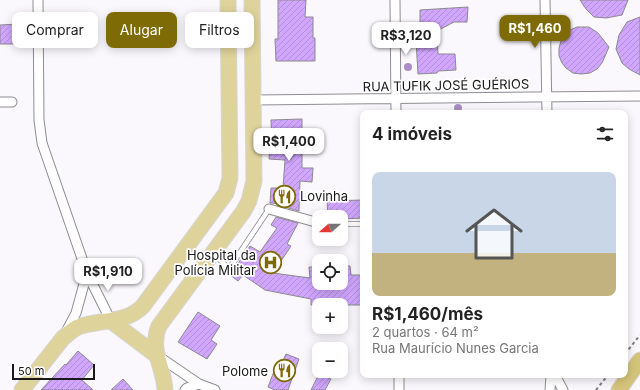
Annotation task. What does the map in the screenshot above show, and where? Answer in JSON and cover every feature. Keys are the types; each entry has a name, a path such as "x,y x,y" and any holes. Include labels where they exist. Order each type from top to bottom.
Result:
{"highway":[{"path":"628,377 640,360"},
{"path":"619,390 627,378"}],"main road":[{"path":"228,0 228,12"},
{"path":"252,0 252,12"},
{"path":"22,390 63,338 77,328 122,319 137,312 192,241 226,193 230,178 229,48"},
{"path":"165,390 163,376 156,355 155,334 159,326 243,212 252,191 254,182 252,48"},
{"path":"192,241 212,255"},
{"path":"111,321 156,355"}],"street":[{"path":"38,0 40,130 46,155 87,273 111,321"},
{"path":"395,0 396,110"},
{"path":"545,0 547,110"},
{"name":"RUA TUFIK JOSÉ GUÉRIOS","path":"253,100 640,96"},
{"path":"0,102 12,102"},
{"path":"269,209 312,221"},
{"path":"63,338 76,313 87,273"},
{"path":"156,355 199,384 215,390"},
{"path":"399,378 399,390"},
{"path":"550,390 551,378"},
{"path":"557,378 563,390"},
{"path":"185,390 199,384"}],"lane":[{"path":"212,255 229,270 269,209"},
{"path":"348,224 360,224"}],"path":[{"path":"628,350 640,335"},
{"path":"596,390 606,378"}],"building":[{"path":"278,0 306,0 305,17 313,17 315,61 276,61 275,39 278,39"},
{"path":"580,0 628,0 622,15 606,18 594,17"},
{"path":"468,7 467,22 454,22 437,31 438,54 455,54 456,70 418,74 416,40 420,40 420,10"},
{"path":"640,17 640,75 622,63 616,49 619,35 627,22"},
{"path":"12,24 12,44 0,44 0,25"},
{"path":"577,27 589,27 598,33 609,47 602,63 597,69 590,73 573,73 566,68 559,56 561,41 570,30"},
{"path":"302,119 302,168 313,168 312,182 300,181 299,211 281,206 283,204 270,203 271,188 283,188 285,160 269,159 270,144 272,144 271,120"},
{"path":"360,200 360,218 348,219 348,210 328,210 327,201"},
{"path":"276,217 298,223 287,244 291,246 273,273 310,278 309,267 312,267 312,290 348,290 348,266 350,266 351,275 360,275 360,305 348,305 348,298 312,298 311,305 311,299 265,290 243,275 238,281 230,275 250,246 260,252 277,228 271,225"},
{"path":"198,312 220,326 211,340 217,344 207,359 178,342"},
{"path":"78,351 94,365 82,380 93,390 41,390 65,364 66,365"},
{"name":"Polome","path":"286,354 299,359 288,390 275,390 268,387 276,366 280,367"},
{"path":"317,378 331,379 325,390 311,390"},
{"path":"123,379 133,390 111,390"}],"place":[{"name":"Lovinha","path":"285,196"},
{"name":"Hospital da Polícia Militar","path":"271,262"},
{"name":"Polome","path":"284,371"}]}
